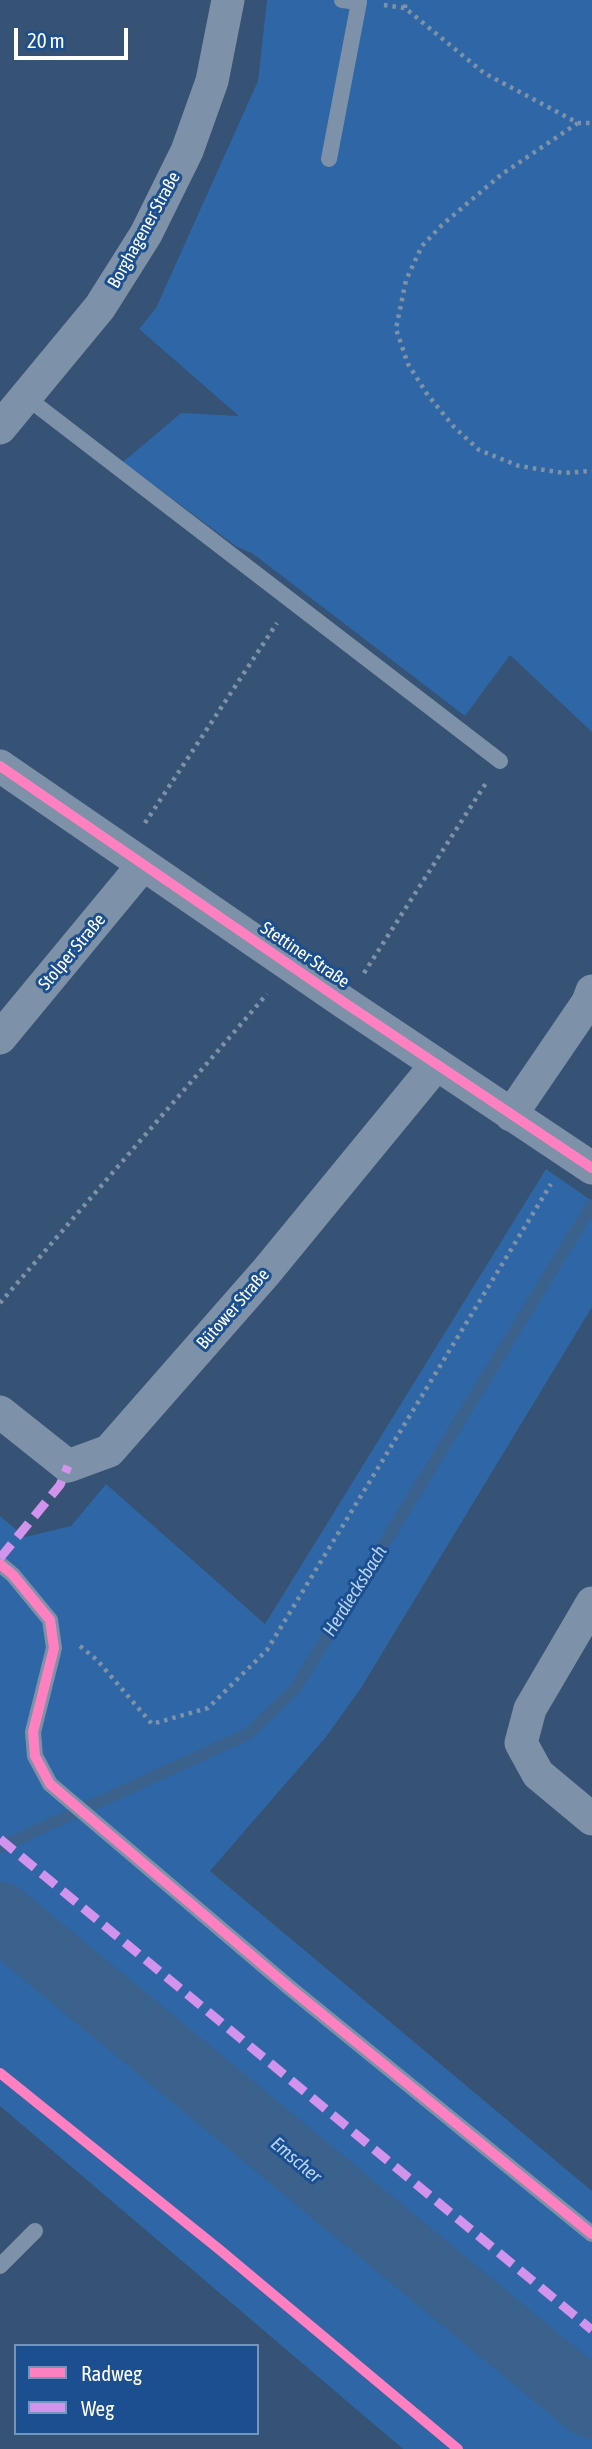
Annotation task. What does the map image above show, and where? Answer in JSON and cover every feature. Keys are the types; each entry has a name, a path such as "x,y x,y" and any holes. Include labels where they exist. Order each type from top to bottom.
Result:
{"street":[{"name":"Borghagener Straße","path":"0,428 100,307 146,234 187,151 208,93 228,0"},
{"name":"Stettiner Straße","path":"0,766 291,967 581,1161"},
{"name":"Stolper Straße","path":"0,1038 134,859"},
{"path":"511,1115 588,1002 592,991"},
{"name":"Bütower Straße","path":"0,1412 68,1466 109,1451 266,1272 436,1065"},
{"path":"592,1603 530,1709 521,1743 538,1774 592,1819"}],"lane":[{"path":"329,159 359,2 342,0"},
{"path":"26,397 500,761"},
{"path":"0,1564 13,1575 50,1620 54,1648 33,1732 34,1756 50,1784 290,1988 592,2234"},
{"path":"0,2266 36,2231"}],"path":[{"path":"405,0 405,8 484,73 578,123 592,123"},
{"path":"578,123 502,174 442,225 422,246 406,280 396,329 408,364 427,394 454,427 479,450 519,466 564,473 592,471"},
{"path":"134,859 292,600"},
{"path":"345,1003 500,761"},
{"path":"0,1303 291,967"},
{"path":"50,1620 97,1660 152,1724 208,1708 267,1650 581,1161"}],"shaded area":[{"path":"267,0 592,0 592,732 510,655 465,716 252,553 237,547 123,462 181,413 239,416 139,329 156,308 258,81"},
{"path":"546,1169 592,1201 592,1307 361,1688 326,1737 210,1871 592,2191 592,2449 403,2449 0,2106 0,1516 25,1537 71,1526 106,1484 265,1624"}],"waterway":[{"name":"Herdiecksbach","path":"0,1847 248,1734 295,1689 592,1205"},
{"name":"Emscher","path":"0,1916 592,2405"}],"marked path":[{"path":"0,1558 60,1485 68,1466"},
{"path":"0,1839 592,2330"}],"cycle path":[{"path":"0,766 345,1003 592,1168"},
{"path":"0,1564 13,1575 50,1620 54,1648 33,1732 35,1756 50,1784 290,1988 592,2234"},
{"path":"0,2073 220,2250 458,2449"}]}
